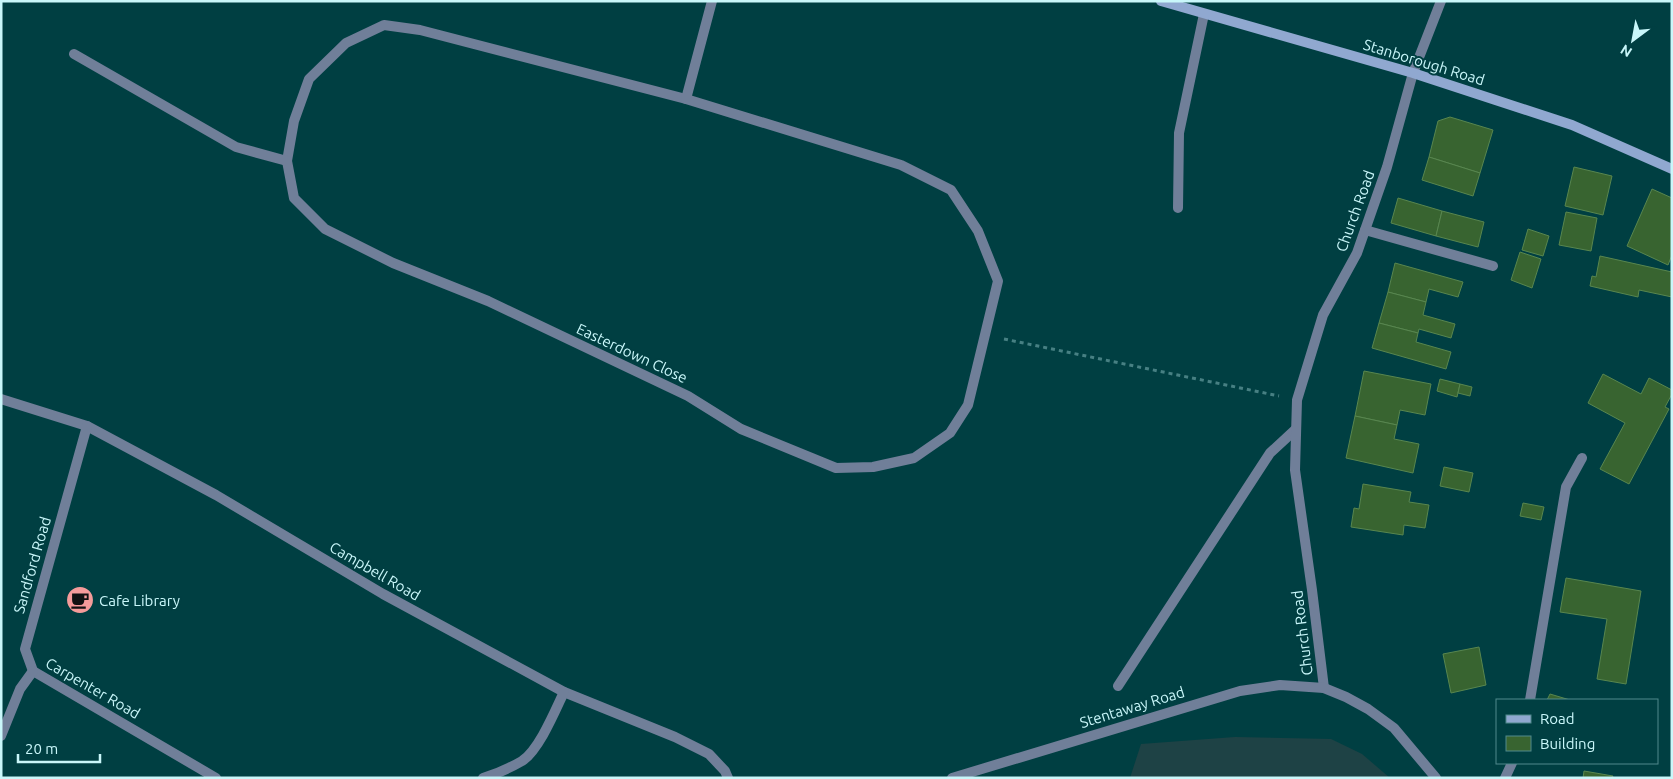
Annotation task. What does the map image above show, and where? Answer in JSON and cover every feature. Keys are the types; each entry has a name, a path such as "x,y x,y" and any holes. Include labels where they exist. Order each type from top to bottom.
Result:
{"street":[{"path":"686,99 712,1"},
{"name":"Stanborough Road","path":"1161,1 1413,72 1549,119 1572,125 1672,169"},
{"name":"Church Road","path":"1436,778 1394,728 1353,701 1324,688 1295,470 1297,400 1323,315 1357,253 1387,167 1413,72 1441,1"},
{"path":"1178,208 1179,133 1204,14"},
{"name":"Easterdown Close","path":"384,25 420,30 686,99 901,164 950,190 978,231 998,281 968,405 950,433 914,458 872,467 836,468 741,429 688,396 488,301 393,263 325,229 294,198 287,161 294,121 309,80 346,43 384,25"},
{"path":"74,54 236,147 287,161"},
{"path":"1365,230 1493,266"},
{"name":"Campbell Road","path":"1,399 87,426 216,495 383,594 564,692 675,737 709,754 725,771 728,778"},
{"name":"Sandford Road","path":"33,670 25,649 87,426"},
{"path":"1118,686 1270,453 1296,429"},
{"path":"1530,699 1566,487 1582,458"},
{"path":"1,736 20,689 33,670"},
{"name":"Carpenter Road","path":"33,670 216,778"},
{"name":"Stentaway Road","path":"952,778 969,775 1240,691 1280,685 1324,688"},
{"path":"482,778 523,760 540,739 564,692"},
{"path":"1505,778 1512,764"}],"path":[{"path":"984,335 1297,400"}],"shaded area":[{"path":"1235,737 1331,739 1362,754 1390,778 1130,778 1141,744"}],"building":[{"path":"1450,117 1493,130 1480,173 1429,157 1438,121"},
{"path":"1429,157 1480,173 1473,196 1422,180"},
{"path":"1574,167 1612,176 1603,215 1565,206"},
{"path":"1652,189 1672,198 1672,255 1668,265 1627,246"},
{"path":"1398,198 1442,211 1436,236 1391,223"},
{"path":"1442,211 1484,222 1478,247 1436,236"},
{"path":"1566,212 1597,218 1591,251 1559,245"},
{"path":"1528,229 1549,236 1543,256 1522,250"},
{"path":"1520,252 1541,259 1532,288 1511,280"},
{"path":"1600,256 1672,272 1672,297 1639,290 1638,297 1590,286 1592,276 1596,277"},
{"path":"1395,263 1463,282 1458,297 1429,289 1426,302 1388,292"},
{"path":"1388,292 1426,302 1423,315 1455,324 1451,338 1419,329 1418,333 1379,323"},
{"path":"1379,323 1418,333 1416,342 1451,352 1446,369 1372,348"},
{"path":"1364,371 1431,384 1425,415 1400,410 1397,425 1355,416"},
{"path":"1603,374 1641,394 1649,378 1672,390 1672,394 1665,407 1669,409 1629,484 1600,469 1625,423 1588,403"},
{"path":"1440,379 1460,384 1457,397 1437,391"},
{"path":"1460,384 1472,387 1470,396 1458,393"},
{"path":"1355,416 1397,425 1394,439 1419,444 1413,473 1346,458"},
{"path":"1444,467 1473,473 1469,492 1440,486"},
{"path":"1363,484 1411,492 1409,502 1429,505 1425,528 1404,525 1403,535 1351,527 1354,508 1359,509"},
{"path":"1523,503 1544,507 1541,520 1520,516"},
{"path":"1566,578 1641,591 1626,684 1597,679 1607,619 1560,612"},
{"path":"1479,647 1486,685 1451,693 1443,654"},
{"path":"1550,694 1567,699 1548,699"},
{"path":"1584,771 1613,776 1612,778 1583,778"}],"place":[{"name":"Cafe Library","path":"80,600"}]}
